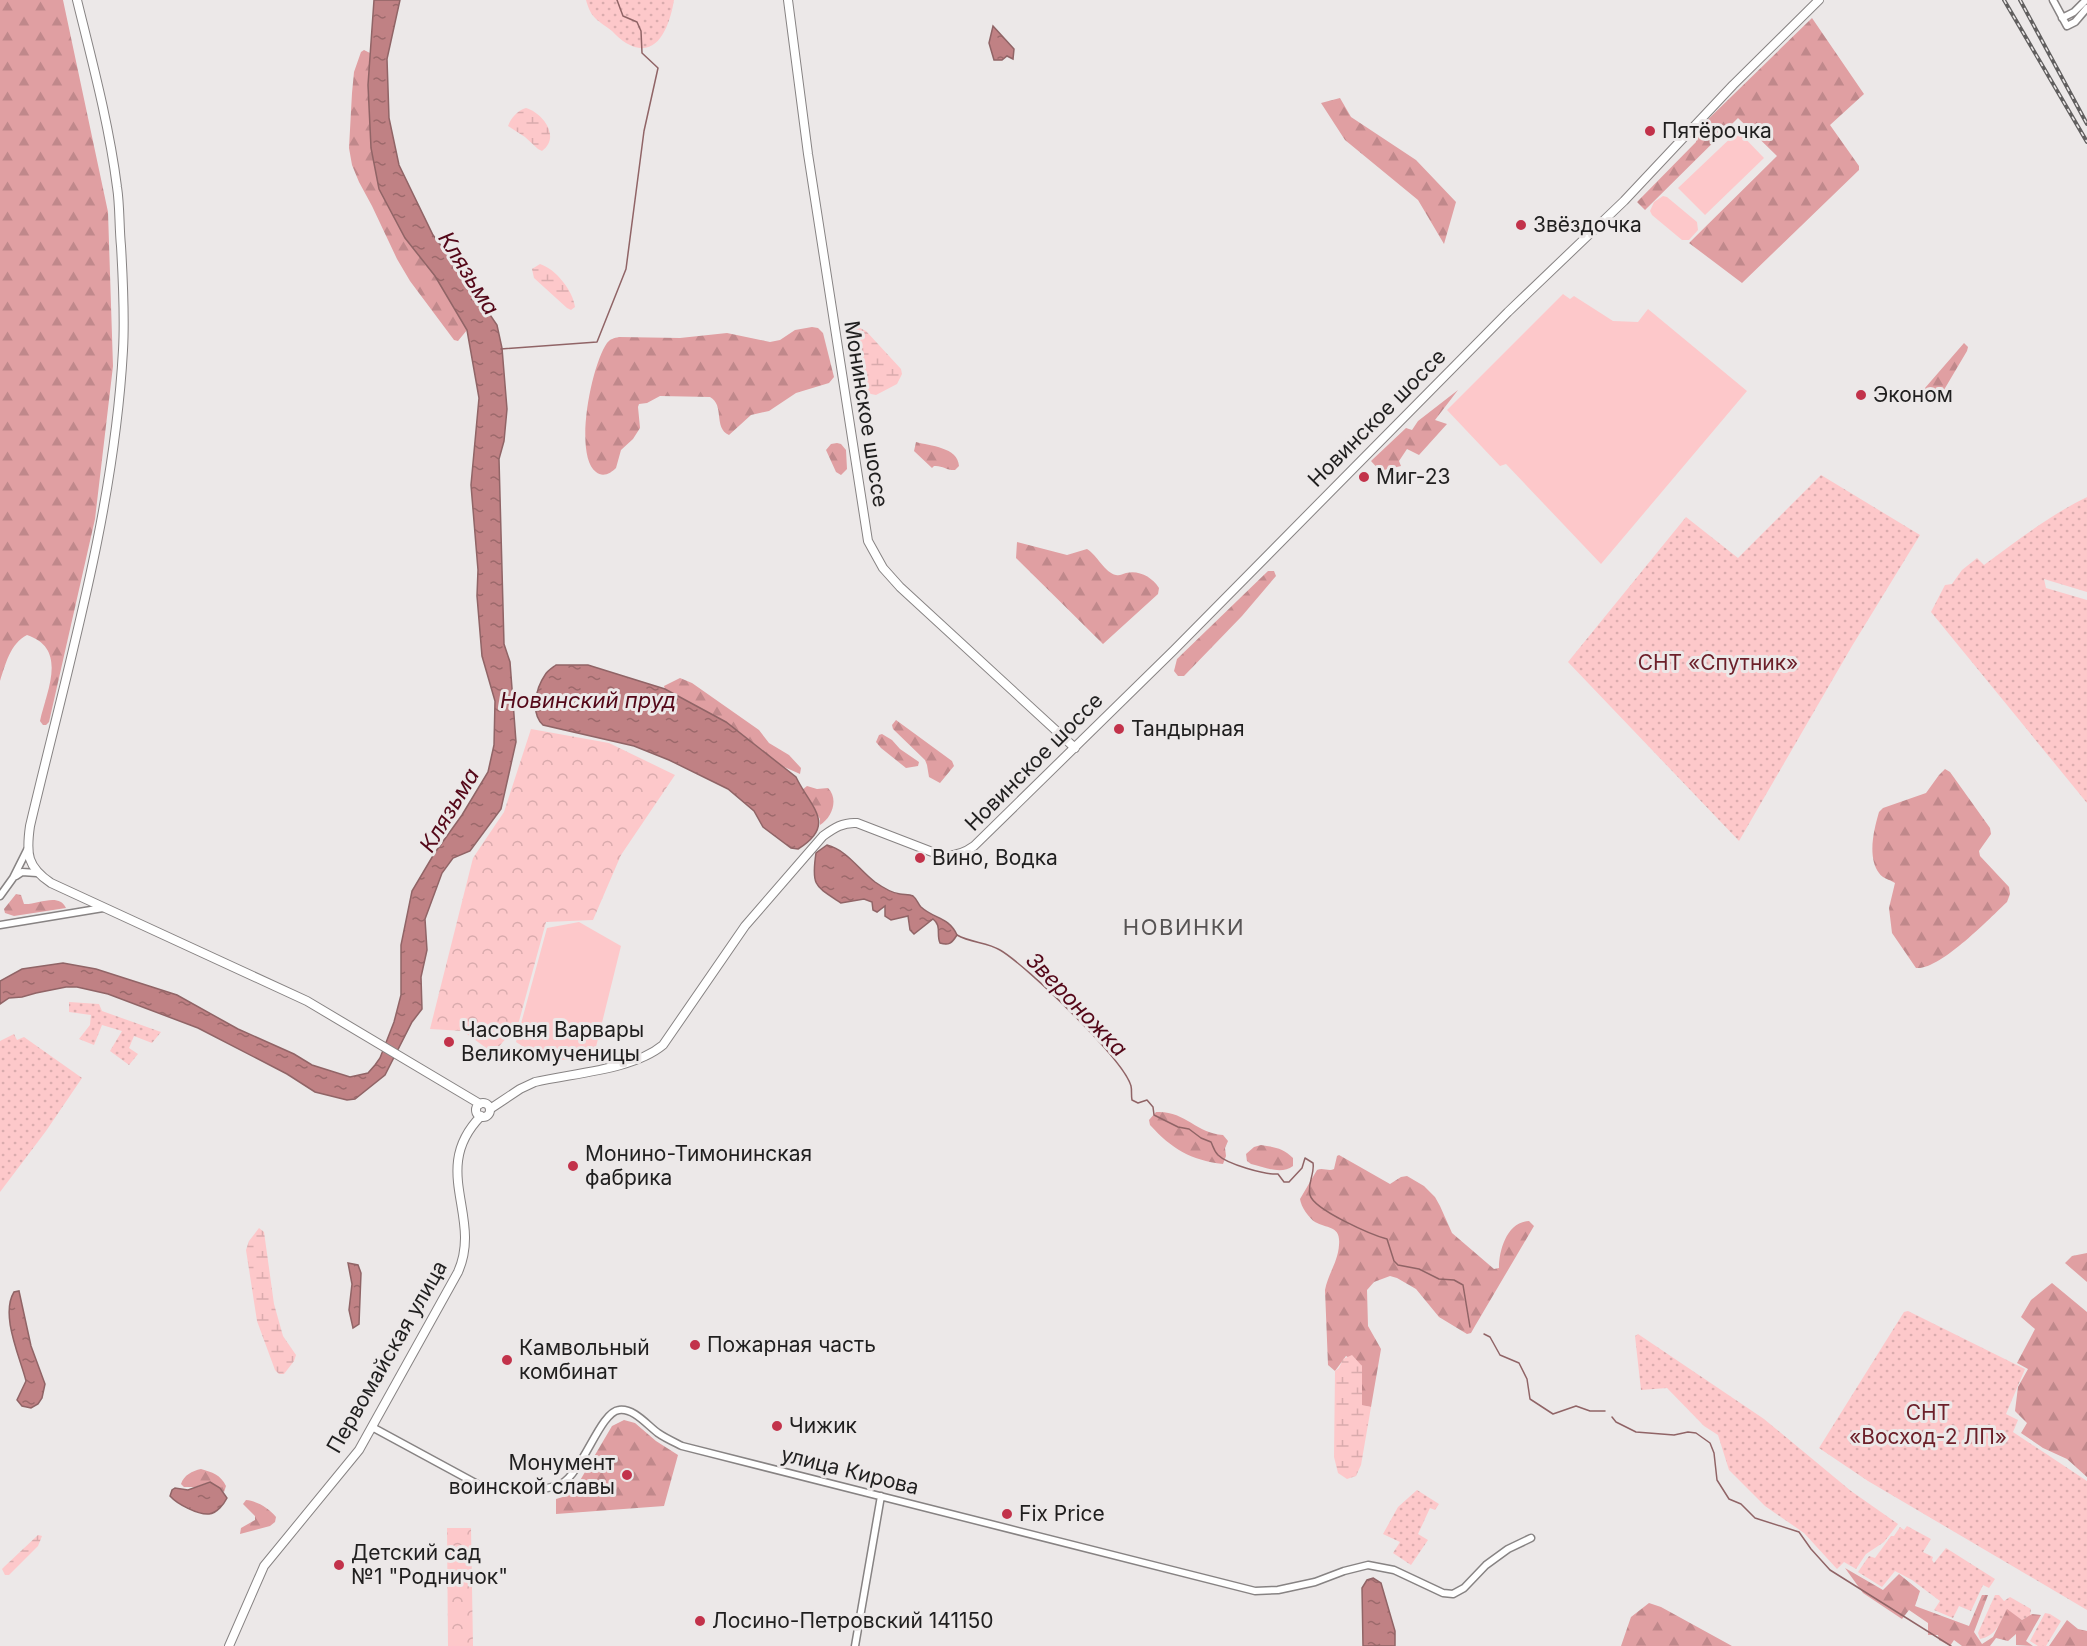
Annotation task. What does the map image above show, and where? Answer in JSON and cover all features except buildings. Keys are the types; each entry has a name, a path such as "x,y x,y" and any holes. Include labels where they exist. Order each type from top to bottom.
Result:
{"main road":[{"path":"77,0 97,78 117,187 122,266 123,347 116,430 100,527 80,622 30,826 27,850 30,861 38,873 51,883 307,1001 408,1063 480,1104 487,1104 490,1109"},
{"name":"Монинское шоссе","path":"788,0 808,154 868,541 883,568 900,587 1075,747"},
{"name":"Новинское шоссе","path":"498,1103 535,1082 637,1060 656,1051 669,1039 717,964 745,926 823,836 835,827 857,823 934,854 948,856 956,855 974,846 1487,332 1624,201 1732,85 1819,0"},
{"name":"Первомайская улица","path":"229,1646 264,1566 354,1458 462,1264 466,1240 457,1168 464,1139 472,1126 482,1116 488,1115 490,1109 498,1103"},
{"name":"Первомайская улица","path":"472,1126 484,1118 498,1103"},
{"path":"480,1104 477,1111 482,1116"}],"street":[{"path":"2053,0 2067,26 2076,22 2087,8"},
{"path":"2062,18 2074,12 2086,0"},
{"path":"0,896 13,878 27,850"},
{"path":"13,878 22,872 38,873"},
{"path":"0,924 103,908"},
{"name":"улица Кирова","path":"372,1427 479,1485 497,1488 536,1488 559,1485 575,1471 609,1415 619,1410 632,1412 659,1434 682,1446 1255,1591 1278,1590 1314,1582 1368,1564 1394,1570 1443,1593 1453,1594 1464,1588 1486,1565 1508,1549 1531,1538"},
{"path":"855,1646 882,1496"}],"green space":[{"path":"0,0 63,0 108,212 113,366 95,519 49,722 46,725 40,721 52,672 48,650 40,642 27,635 16,643 0,681"},
{"path":"586,0 674,0 669,20 660,38 646,48 637,48 626,43 596,18 590,11"},
{"path":"1812,18 1864,94 1830,125 1859,166 1859,170 1742,283 1689,243 1777,156 1738,118 1645,210 1637,202 1696,142 1696,131"},
{"path":"364,50 370,53 368,85 371,148 405,238 435,276 467,330 458,341 454,340 410,281 352,165 349,148 354,72 361,52"},
{"path":"1340,98 1351,117 1416,160 1456,202 1444,244 1418,200 1345,140 1321,103"},
{"path":"526,108 538,115 548,126 550,139 542,151 508,126 515,115"},
{"path":"1738,131 1764,158 1705,215 1678,188"},
{"path":"1663,196 1697,222 1698,230 1689,240 1682,240 1652,215 1650,211 1654,202"},
{"path":"540,264 558,276 567,288 574,301 575,307 571,310 534,278 532,269"},
{"path":"1563,294 1570,299 1574,296 1613,321 1638,322 1648,309 1747,391 1601,564 1506,464 1500,466 1447,410"},
{"path":"818,328 823,333 834,377 829,383 796,393 769,411 751,415 729,435 721,427 717,405 710,397 660,396 647,403 639,404 640,428 633,439 621,450 616,468 601,475 589,462 585,429 587,409 601,354 611,340 619,337 680,338 727,333 770,342 780,340 795,330"},
{"path":"860,328 866,331 901,369 902,374 897,384 876,395 866,393 858,385 851,335"},
{"path":"1964,343 1968,347 1967,351 1936,400 1927,394 1925,388"},
{"path":"1458,390 1435,420 1447,424 1419,455 1407,449 1399,461 1401,466 1380,471 1371,461 1406,428 1412,430 1418,421"},
{"path":"916,442 949,451 954,455 959,466 955,470 937,466 932,468 914,451"},
{"path":"837,443 846,450 847,469 841,475 836,472 826,450 831,444"},
{"name":"СНТ «Спутник»","path":"1821,475 1920,535 1852,646 1739,841 1568,662 1686,517 1738,558"},
{"path":"2087,497 2087,592 2044,579 2046,588 2087,600 2087,803 1931,612 1945,585 1952,584 1962,570 1977,558 1984,565 2047,520"},
{"path":"1017,542 1067,555 1087,549 1112,574 1136,573 1149,578 1159,588 1158,594 1103,644 1016,558"},
{"path":"1268,571 1274,571 1276,576 1242,616 1184,676 1178,676 1174,671 1177,659"},
{"path":"680,678 692,683 759,730 769,743 789,755 801,768 800,774 782,766 726,722 665,689 664,686"},
{"path":"896,720 952,761 954,766 940,783 929,777 925,760 893,729 892,725"},
{"path":"531,729 609,743 675,775 621,855 593,920 546,922 518,1025 493,1053 463,1031 430,1029 473,858 504,812"},
{"path":"882,734 919,762 918,766 906,768 881,748 876,742"},
{"path":"1945,769 1950,772 1990,828 1991,834 1979,851 1980,856 2009,887 2010,894 2007,902 1950,953 1926,967 1916,968 1892,933 1889,908 1895,883 1882,877 1875,866 1872,851 1874,835 1879,812 1883,808 1926,793"},
{"path":"807,786 817,789 828,788 833,797 831,813 820,825 820,819 802,790"},
{"path":"16,894 21,895 24,904 53,900 63,903 66,908 14,916 5,913 4,909"},
{"path":"579,922 621,946 593,1059 544,1060 516,1042 547,928"},
{"path":"69,1002 99,1004 102,1011 161,1032 152,1043 134,1036 129,1048 138,1054 129,1065 110,1051 122,1031 102,1025 94,1045 79,1039 90,1025 91,1015 69,1012"},
{"path":"14,1034 17,1040 24,1037 82,1078 0,1192 0,1041"},
{"path":"1156,1112 1174,1114 1205,1130 1223,1135 1228,1141 1223,1164 1191,1156 1166,1141 1150,1125 1149,1120"},
{"path":"1261,1145 1286,1152 1293,1158 1293,1166 1278,1170 1251,1164 1247,1161 1246,1154 1254,1147"},
{"path":"1339,1155 1390,1184 1407,1176 1424,1186 1435,1197 1452,1233 1494,1269 1499,1268 1503,1245 1515,1226 1529,1221 1534,1226 1471,1333 1467,1334 1439,1317 1416,1289 1397,1278 1390,1276 1374,1282 1367,1290 1368,1326 1381,1349 1371,1407 1362,1406 1362,1366 1346,1356 1335,1371 1328,1365 1325,1290 1337,1257 1339,1239 1335,1231 1310,1218 1300,1199 1317,1170 1334,1169"},
{"path":"259,1228 264,1232 274,1304 283,1336 296,1355 284,1374 279,1374 275,1370 257,1321 246,1250 249,1241"},
{"path":"2087,1253 2087,1282 2065,1263 2072,1256"},
{"path":"2052,1283 2087,1312 2087,1477 2067,1459 2043,1448 2021,1433 2027,1423 2015,1411 2018,1387 2028,1369 2017,1363 2035,1329 2021,1317 2031,1300"},
{"name":"СНТ «Восход-2 ЛП»","path":"1908,1311 2025,1369 2006,1414 2018,1420 2013,1432 2087,1481 2087,1610 1868,1481 1819,1448 1904,1312"},
{"path":"1638,1334 1764,1419 1851,1491 1898,1524 1884,1542 1866,1554 1856,1569 1844,1562 1837,1569 1804,1533 1765,1506 1729,1470 1718,1435 1704,1426 1667,1388 1641,1390 1635,1336"},
{"path":"1352,1355 1362,1366 1362,1405 1371,1407 1361,1465 1356,1476 1347,1479 1338,1473 1334,1457 1335,1371 1343,1359"},
{"path":"624,1420 635,1423 656,1441 678,1455 664,1506 556,1514 556,1499 566,1496 575,1489 612,1426"},
{"path":"201,1469 222,1479 226,1486 224,1492 210,1482 195,1487 184,1487 181,1484 189,1474"},
{"path":"1417,1490 1439,1504 1435,1510 1430,1508 1418,1534 1428,1540 1411,1565 1393,1553 1400,1542 1383,1534 1398,1507"},
{"path":"246,1500 266,1508 276,1517 275,1522 270,1526 240,1534 241,1528 255,1520 255,1516 243,1504"},
{"path":"1907,1526 1931,1539 1923,1552 1933,1557 1934,1563 1946,1548 1995,1579 1989,1588 1983,1585 1971,1611 1959,1606 1953,1618 1934,1610 1940,1601 1912,1580 1895,1571 1882,1587 1858,1572 1869,1556 1875,1558 1900,1527 1904,1530"},
{"path":"447,1528 471,1528 473,1646 448,1646"},
{"path":"38,1535 42,1536 38,1546 9,1575 5,1575 2,1569"},
{"path":"1845,1568 1883,1590 1899,1574 1920,1591 1915,1606 1969,1626 1982,1595 1988,1595 1974,1632 1982,1644 1993,1637 2007,1609 2022,1620 2032,1614 2041,1615 2026,1641 2033,1646 2016,1645 2016,1634 2008,1641 1996,1638 1990,1646 1962,1646 1954,1640 1950,1646 1939,1640 1938,1635 1928,1635 1928,1623 1909,1610 1902,1619 1863,1593"},
{"path":"1995,1595 1999,1595 2004,1601 2010,1597 2031,1609 2030,1616 2022,1620 2007,1610 1994,1632 1980,1639 1978,1633"},
{"path":"1649,1603 1661,1607 1732,1646 1621,1646 1631,1617"},
{"path":"2045,1613 2061,1621 2046,1646 2038,1646 2030,1641"},
{"path":"2067,1620 2078,1629 2087,1631 2087,1646 2049,1646"}],"water":[{"path":"374,0 400,0 387,59 389,118 399,165 433,235 497,325 502,348 507,409 504,441 499,459 504,644 510,662 516,742 501,809 470,851 453,858 442,873 425,919 427,950 421,977 422,1009 412,1022 385,1075 355,1099 347,1100 315,1092 287,1074 198,1028 108,994 77,987 66,987 9,998 0,1004 0,981 22,969 63,963 96,969 177,995 238,1029 294,1054 312,1065 350,1077 368,1073 375,1065 394,1022 401,995 401,945 412,891 488,772 494,745 495,701 482,656 471,485 479,398 467,330 435,276 405,238 379,189 371,148 368,85"},
{"path":"993,26 1014,49 1013,59 1007,56 1002,60 994,60 989,43"},
{"name":"Новинский пруд","path":"556,665 588,665 665,689 726,722 796,777 817,815 819,823 817,831 798,849 791,848 763,827 754,811 728,789 669,760 634,746 543,725 537,714 537,693 546,674"},
{"path":"827,845 841,851 884,888 913,896 926,911 946,921 957,935 952,942 940,943 938,927 933,919 914,934 910,930 908,916 891,920 885,916 885,906 877,912 873,910 872,902 864,899 841,903 825,893 817,884 814,872 816,853"},
{"path":"348,1263 358,1265 361,1273 359,1324 353,1328 349,1310 352,1284"},
{"path":"19,1291 31,1346 45,1384 42,1398 31,1408 22,1406 17,1400 26,1381 12,1336 9,1312 14,1292"},
{"path":"210,1482 220,1488 227,1498 215,1512 204,1514 194,1511 170,1496 175,1488 188,1490"},
{"path":"1373,1578 1381,1583 1395,1631 1395,1646 1363,1646 1362,1588 1367,1580"}],"waterway":[{"path":"501,349 597,342 626,269 644,131 658,68 642,53 641,31 637,22 623,16 617,0"},
{"name":"Звероножка","path":"957,935 1000,950 1051,993 1093,1035 1124,1073 1131,1086 1132,1100 1138,1103 1147,1100 1153,1107 1154,1115 1178,1127 1189,1129 1211,1142 1218,1155 1229,1162 1256,1171 1278,1174 1284,1182 1289,1182 1302,1168 1305,1158 1313,1163 1309,1191 1314,1201 1344,1221 1387,1239 1394,1261 1398,1265 1419,1269 1439,1279 1454,1280 1463,1285 1470,1327"},
{"name":"Звероножка","path":"1484,1334 1490,1337 1500,1355 1519,1363 1527,1379 1530,1399 1553,1414 1576,1406 1590,1411 1605,1411"},
{"name":"Звероножка","path":"1612,1417 1616,1422 1636,1432 1674,1435 1696,1433 1710,1443 1714,1453 1717,1480 1729,1499 1741,1504 1755,1518 1799,1532 1830,1570 1951,1646"}],"railway":[{"path":"2004,0 2087,142"},
{"path":"2020,0 2087,124"}],"place":[{"name":"Пятёрочка","path":"1650,131"},
{"name":"Звёздочка","path":"1521,225"},
{"name":"Эконом","path":"1861,395"},
{"name":"Миг-23","path":"1364,477"},
{"name":"Тандырная","path":"1119,729"},
{"name":"Вино, Водка","path":"920,858"},
{"name":"Часовня Варвары Великомученицы","path":"449,1042"},
{"name":"Монино-Тимонинская фабрика","path":"573,1166"},
{"name":"Пожарная часть","path":"695,1345"},
{"name":"Камвольный комбинат","path":"507,1360"},
{"name":"Чижик","path":"777,1426"},
{"name":"Монумент воинской славы","path":"627,1475"},
{"name":"Fix Price","path":"1007,1514"},
{"name":"Детский сад №1 \"Родничок\"","path":"339,1565"},
{"name":"Лосино-Петровский 141150","path":"700,1621"}],"district":[{"name":"НОВИНКИ","path":"1184,927"}],"water label":[{"name":"Клязьма","path":"469,273"},
{"name":"Клязьма","path":"449,810"}]}
